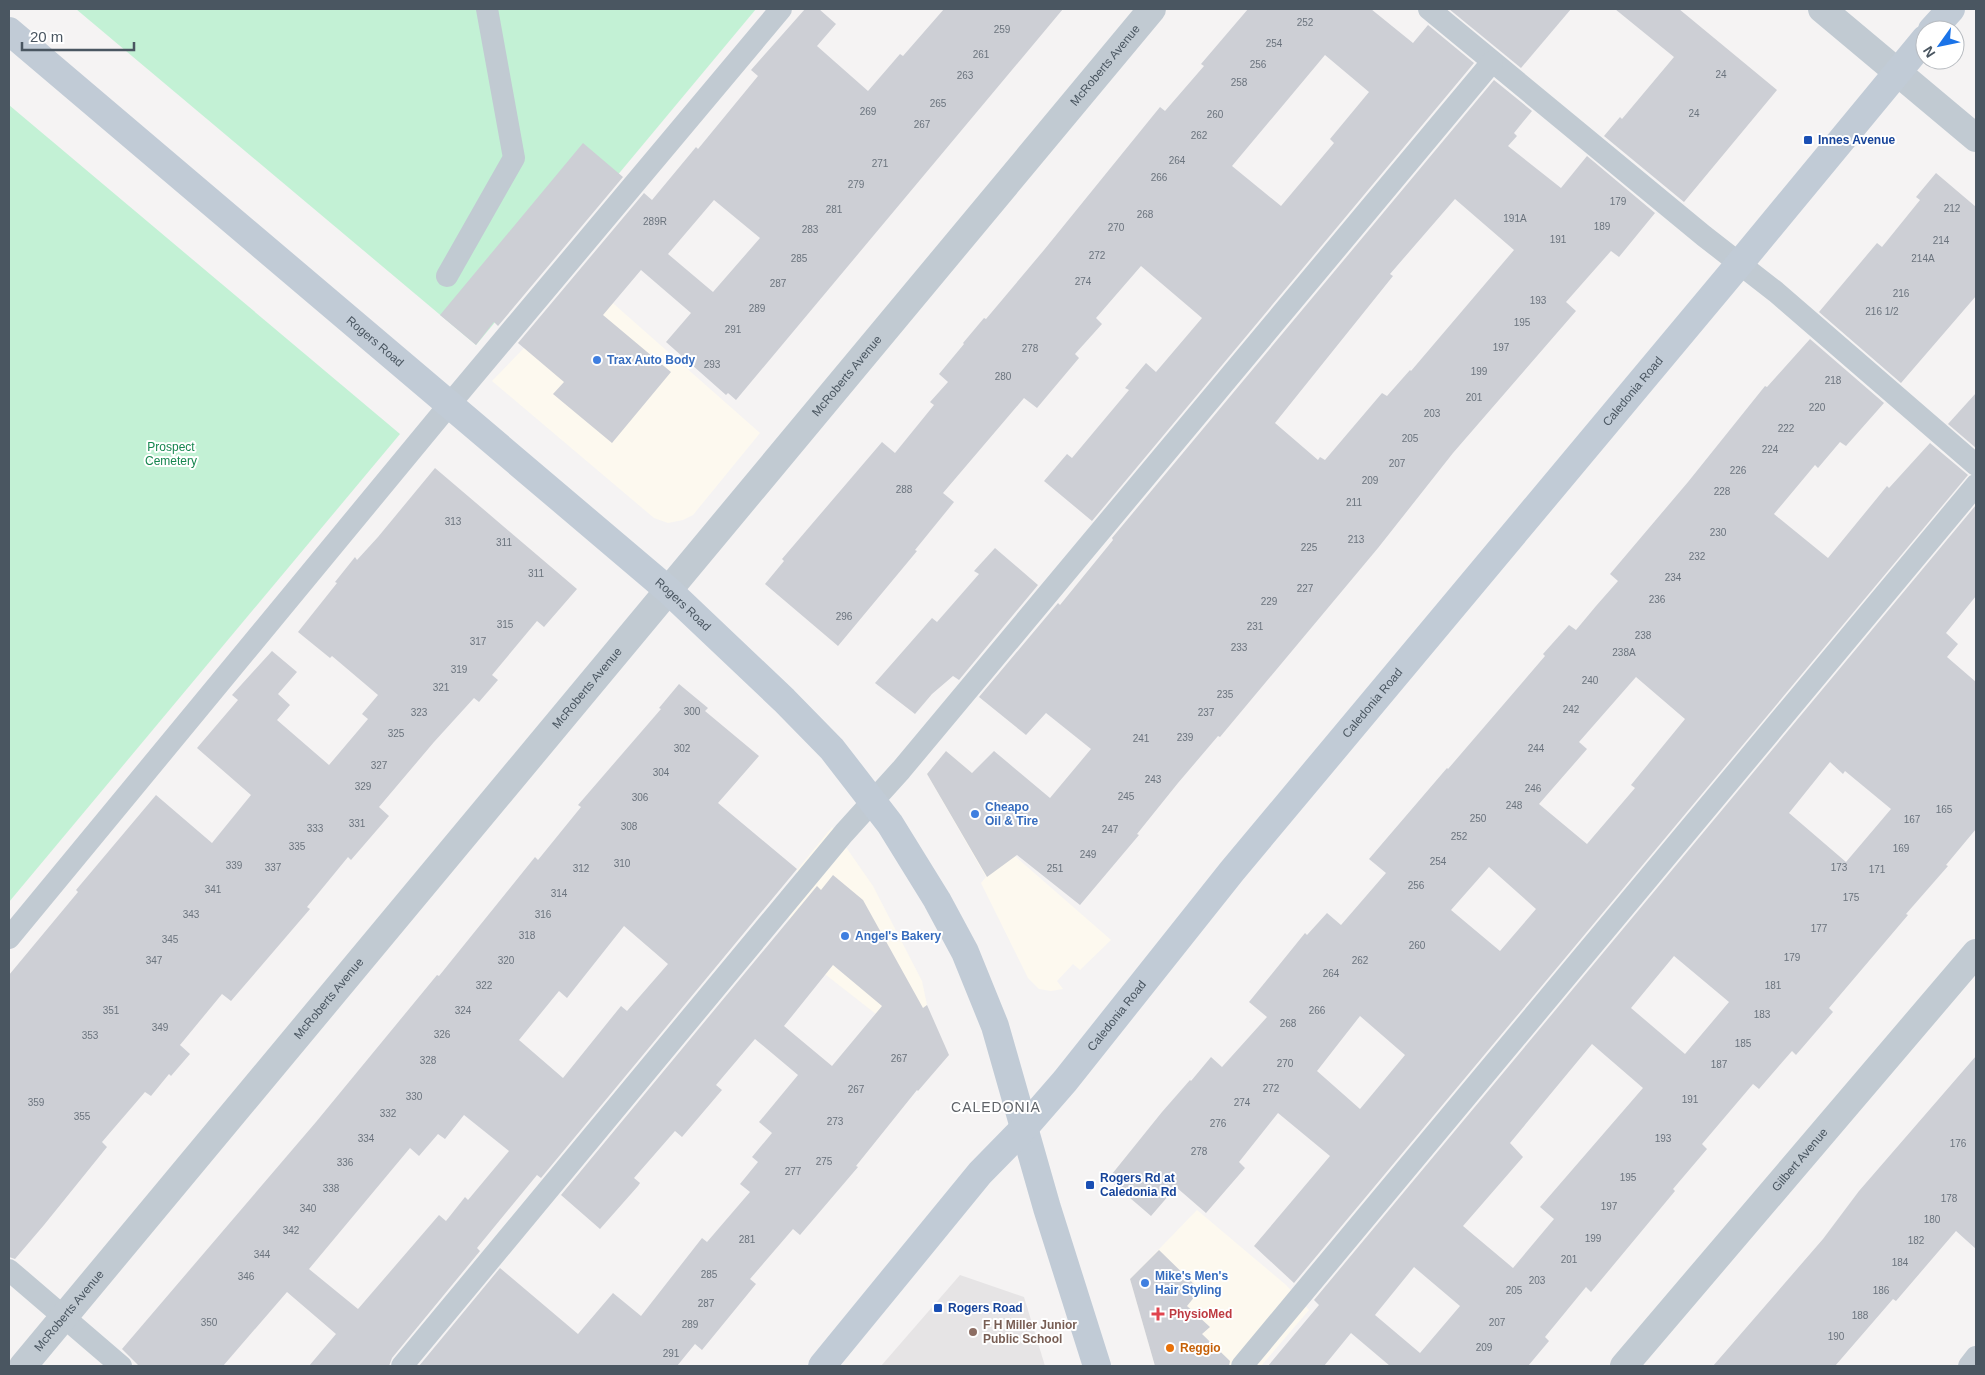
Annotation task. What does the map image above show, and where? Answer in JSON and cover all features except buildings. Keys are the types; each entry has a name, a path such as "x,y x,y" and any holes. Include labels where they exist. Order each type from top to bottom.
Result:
{"street":[{"name":"McRoberts Avenue","path":"23,1366 1152,9"},
{"path":"1822,9 1976,138"},
{"path":"1941,20 1951,9"},
{"name":"Rogers Road","path":"9,31 668,590 784,700 832,749 873,800 917,866 965,952 995,1026 1048,1208 1097,1366"},
{"name":"Caledonia Road","path":"822,1366 980,1173 1065,1081 1232,871 1915,51"},
{"name":"Gilbert Avenue","path":"1624,1366 1976,953"}],"lane":[{"path":"447,276 514,158 487,9"},
{"path":"9,938 449,406 781,9"},
{"path":"1429,9 1704,236 1740,263 1976,465"},
{"path":"402,1366 873,800 1492,62"},
{"path":"1242,1366 1976,485"},
{"path":"9,1270 121,1366"},
{"path":"1969,1366 1976,1358"}],"shaded area":[{"path":"581,275 760,433 693,515 683,520 668,523 654,518 492,381 524,348"},
{"path":"946,751 998,795 1015,856 1111,940 1080,970 1073,964 1057,981 1063,989 1051,991 1039,989 1028,978 981,883 986,877 927,774"},
{"path":"832,827 873,886 922,981 927,1005 895,1029 785,941 797,870"},
{"path":"1197,1210 1286,1285 1309,1310 1261,1366 1155,1366 1130,1279"},
{"name":"F H Miller Junior Public School","path":"960,1275 1024,1297 1045,1366 881,1366"}],"green space":[{"path":"76,9 756,9 476,345"},
{"name":"Prospect Cemetery","path":"9,105 400,434 9,902"}],"place":[{"name":"Innes Avenue","path":"1808,140"},
{"name":"Trax Auto Body","path":"597,360"},
{"name":"Cheapo Oil & Tire","path":"975,814"},
{"name":"Angel's Bakery","path":"845,936"},
{"name":"Rogers Rd at Caledonia Rd","path":"1090,1185"},
{"name":"Mike's Men's Hair Styling","path":"1145,1283"},
{"name":"Rogers Road","path":"938,1308"},
{"name":"PhysioMed","path":"1158,1314"},
{"name":"F H Miller Junior Public School","path":"973,1332"},
{"name":"Reggio","path":"1170,1348"}],"district":[{"name":"CALEDONIA","path":"996,1107"}]}
